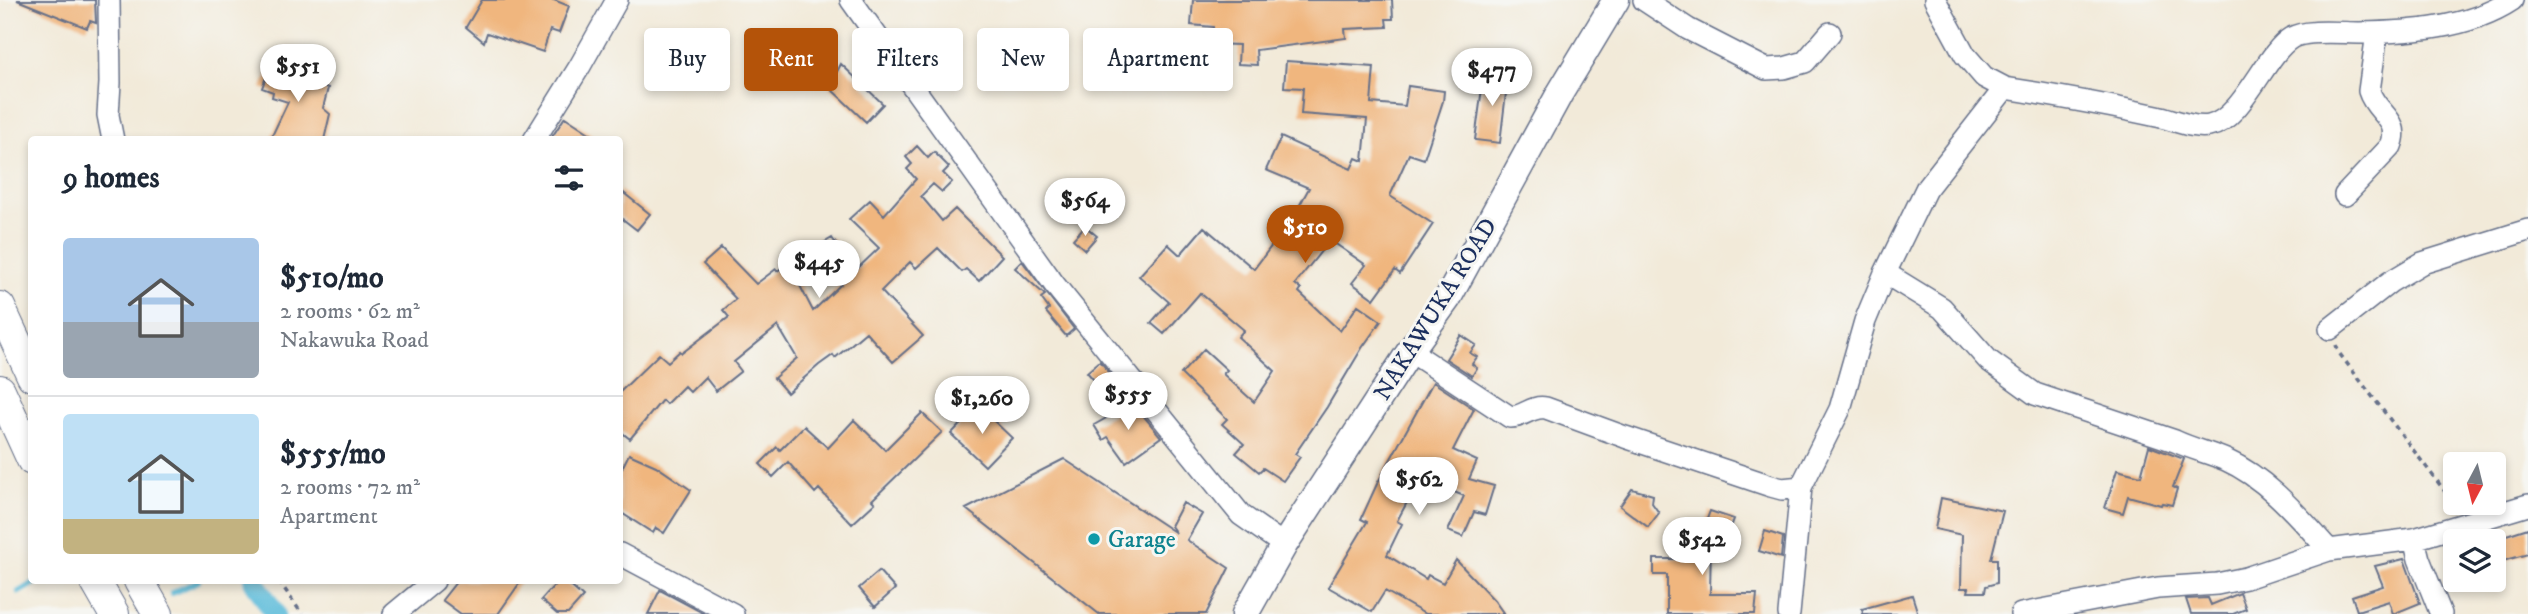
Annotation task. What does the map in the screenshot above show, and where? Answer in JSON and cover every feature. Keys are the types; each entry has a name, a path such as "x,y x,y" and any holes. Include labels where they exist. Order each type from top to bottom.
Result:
{"highway":[{"path":"0,307 28,367"},
{"path":"0,390 28,451"},
{"path":"96,584 114,614"},
{"path":"141,584 158,614"}],"main road":[{"name":"NAKAWUKA ROAD","path":"1245,614 1284,545 1410,351 1448,298 1560,93 1616,0"}],"street":[{"path":"108,0 108,115 112,136"},
{"path":"536,136 617,0"},
{"path":"851,0 1054,284 1241,514 1284,545"},
{"path":"1644,0 1688,29 1766,69 1784,68 1805,62 1830,33"},
{"path":"1935,0 1965,55 1984,77 2005,88 2202,127 2220,122 2244,98 2290,38 2304,33 2377,33 2430,28 2465,22 2496,11 2512,0"},
{"path":"2345,195 2391,146 2395,137 2394,125 2371,100 2369,91 2377,33"},
{"path":"1789,614 1801,487 1840,409 1865,321 1926,189 2005,88"},
{"path":"2330,329 2390,282 2422,262 2528,230"},
{"path":"1885,273 1942,308 1988,360 2035,394 2175,440 2226,460 2256,477 2292,509 2329,550"},
{"path":"1410,351 1510,416 1516,417 1534,407 1546,408 1625,438 1771,486 1801,487"},
{"path":"2021,614 2158,588 2217,584 2246,578 2329,550 2414,539 2528,505"},
{"path":"2414,539 2441,614"},
{"path":"623,556 733,614"},
{"path":"394,614 430,584"}],"path":[{"path":"2330,329 2339,353 2469,523"},
{"path":"281,584 302,614"}],"building":[{"path":"17,0 95,0 96,23 90,21 87,28"},
{"path":"482,0 554,0 569,6 559,33 550,30 543,52 487,33 484,42 466,27"},
{"path":"1193,0 1392,0 1393,19 1386,19 1387,27 1345,29 1346,38 1256,50 1257,65 1238,64 1239,45 1233,45 1233,28 1191,25"},
{"path":"272,61 311,75 309,82 328,88 323,108 330,114 325,136 272,136 288,102 272,97 273,92 262,88"},
{"path":"1286,61 1374,67 1371,103 1405,106 1408,86 1444,91 1424,159 1409,154 1390,196 1433,224 1400,274 1395,270 1374,299 1352,283 1366,265 1330,240 1295,284 1301,289 1299,292 1340,331 1358,305 1381,321 1295,454 1300,457 1283,481 1263,468 1259,472 1236,453 1244,444 1222,424 1227,419 1181,374 1204,349 1227,370 1223,374 1254,402 1275,371 1238,337 1244,330 1200,293 1164,334 1151,323 1169,302 1139,276 1168,244 1180,255 1204,227 1254,269 1282,232 1284,234 1309,188 1266,170 1281,137 1351,169 1356,158 1363,161 1367,119 1301,114 1303,88 1284,87"},
{"path":"841,64 852,74 852,91 869,91 883,104 866,122 833,91 838,91 838,70"},
{"path":"1484,73 1508,76 1500,143 1475,140"},
{"path":"565,117 594,136 553,136"},
{"path":"917,146 928,158 934,152 949,167 943,173 952,182 942,192 933,184 921,196 942,221 955,209 1002,256 979,281 966,269 962,272 938,248 916,268 910,262 881,291 923,336 893,362 866,332 835,358 833,355 819,365 787,393 774,378 797,358 778,326 734,362 741,371 716,391 705,377 690,392 684,386 666,404 662,400 630,439 623,433 623,389 659,354 668,362 729,317 723,310 736,299 703,264 721,248 756,284 776,269 777,271 832,238 837,245 797,280 813,311 879,248 849,219 870,200 884,215 916,179 907,169 912,164 906,157"},
{"path":"623,192 650,214 637,230 623,219"},
{"path":"1085,226 1097,236 1085,250 1073,239"},
{"path":"1022,261 1074,329 1066,336 1046,312 1049,309 1041,298 1045,295 1015,268"},
{"path":"1461,335 1476,345 1470,353 1477,357 1472,364 1477,368 1472,376 1446,359"},
{"path":"1100,361 1111,375 1099,386 1087,372"},
{"path":"1433,382 1474,409 1453,450 1477,461 1469,479 1494,486 1485,515 1474,512 1463,537 1448,531 1464,496 1420,478 1397,521 1402,524 1387,555 1426,579 1428,575 1443,583 1456,560 1504,614 1425,614 1385,591 1372,612 1328,587 1367,522 1361,519 1377,484"},
{"path":"1133,403 1161,437 1126,462 1108,437 1103,440 1094,425"},
{"path":"978,406 1012,438 985,466 951,434"},
{"path":"922,413 942,432 872,500 875,503 852,524 819,489 815,493 788,462 773,477 760,464 777,447 780,450 804,426 828,448 854,420 885,450"},
{"path":"2149,446 2184,459 2173,487 2177,489 2172,505 2161,505 2128,496 2123,513 2105,508 2117,470 2141,476"},
{"path":"629,454 656,466 691,490 664,533 656,528 653,533 623,514 623,466"},
{"name":"Garage","path":"1064,459 1176,533 1171,526 1183,503 1202,514 1187,540 1229,568 1206,614 1099,614 966,509"},
{"path":"1632,489 1653,495 1652,503 1659,513 1648,527 1620,506"},
{"path":"1941,498 2003,511 1991,559 1997,559 1997,583 1986,586 1985,592 1968,592 1969,588 1961,588 1962,535 1935,529"},
{"path":"1710,511 1734,519 1724,546 1711,542 1710,594 1757,594 1755,614 1667,614 1667,575 1654,575 1654,559 1692,559"},
{"path":"2528,528 2528,554 2506,560 2506,535"},
{"path":"1765,531 1783,537 1781,558 1759,551"},
{"path":"2404,559 2420,603 2393,614 2389,601 2357,611 2352,596 2383,586 2375,566"},
{"path":"879,571 895,589 875,607 859,588"},
{"path":"455,584 519,584 498,614 461,614 442,600"},
{"path":"555,584 568,584 583,597 568,614 557,614 541,600"},
{"path":"660,590 705,614 648,614"},
{"path":"2240,593 2246,609 2233,614 2191,614 2186,599 2208,598 2211,605"},
{"path":"1912,595 1918,614 1863,614 1862,609"}],"waterway":[{"path":"19,592 33,584"},
{"path":"172,593 192,584"},
{"path":"256,584 275,614"}],"place":[{"name":"Garage","path":"1094,539"}]}
